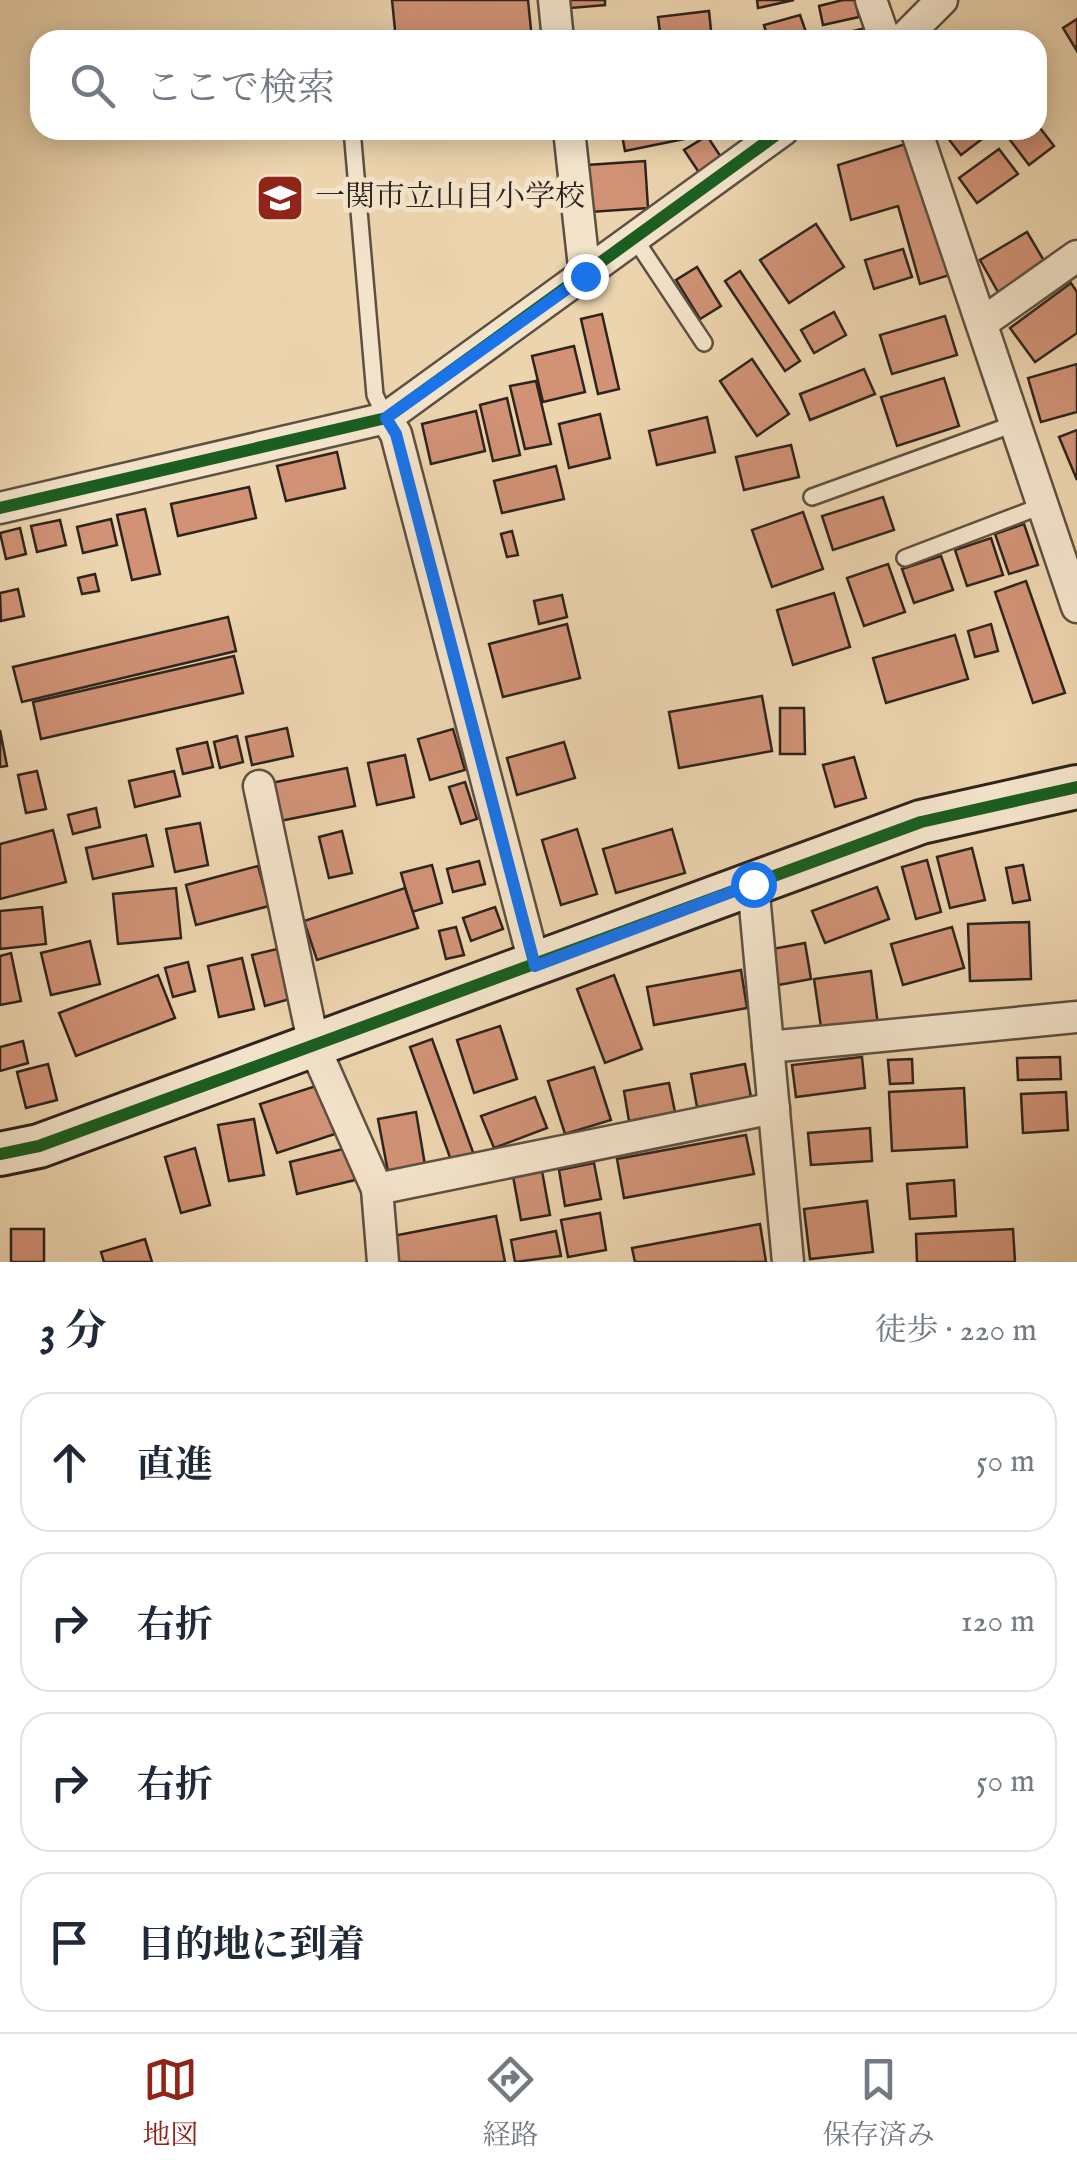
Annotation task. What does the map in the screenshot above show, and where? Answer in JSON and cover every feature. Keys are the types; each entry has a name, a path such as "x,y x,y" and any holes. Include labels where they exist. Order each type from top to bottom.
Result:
{"street":[{"path":"554,0 557,30"},
{"path":"871,0 882,30"},
{"path":"912,30 942,0"},
{"path":"569,140 585,276"},
{"path":"0,508 386,418 770,140"},
{"path":"919,140 1044,506 1067,540 1077,607"},
{"path":"982,324 1077,256"},
{"path":"386,418 396,434 535,966"},
{"path":"259,786 314,1046 378,1189 383,1262"},
{"path":"0,1154 40,1146 921,822 1077,787"},
{"path":"753,884 788,1262"},
{"path":"768,1047 1077,1017"},
{"path":"378,1189 774,1108"}],"lane":[{"path":"353,140 375,395 386,418"},
{"path":"635,239 704,343"},
{"path":"812,497 1014,424"},
{"path":"905,558 1044,506"}],"building":[{"path":"392,0 528,0 531,30 395,30"},
{"path":"570,0 605,0 605,5 571,8"},
{"path":"757,0 794,0 758,8"},
{"path":"855,0 859,17 823,25 819,6"},
{"path":"709,11 711,30 660,30 658,17"},
{"path":"800,15 805,30 765,30 764,25"},
{"path":"1077,19 1077,51 1063,28"},
{"path":"1047,137 1054,146 1029,165 1010,140 1047,140"},
{"path":"623,140 679,140 625,151"},
{"path":"700,140 710,140 723,160 700,174 684,150"},
{"path":"949,140 981,140 961,155"},
{"path":"915,141 956,273 920,284 898,206 851,220 838,165"},
{"path":"999,149 1018,174 977,203 959,178"},
{"path":"645,161 648,208 590,212 587,165"},
{"path":"816,224 844,267 789,303 760,260"},
{"path":"1027,232 1046,264 998,292 980,260"},
{"path":"903,249 912,277 874,289 865,260"},
{"path":"697,267 721,306 700,319 676,280"},
{"path":"740,271 800,361 785,371 725,281"},
{"path":"1071,283 1077,292 1077,333 1035,362 1010,328"},
{"path":"834,312 846,335 814,353 801,330"},
{"path":"602,314 619,389 598,394 581,319"},
{"path":"945,316 957,355 892,374 880,335"},
{"path":"574,346 585,392 543,402 532,356"},
{"path":"752,359 789,414 757,436 720,381"},
{"path":"1077,364 1077,412 1041,422 1028,378"},
{"path":"864,369 875,394 810,420 800,394"},
{"path":"944,378 959,426 897,446 881,397"},
{"path":"536,381 551,444 525,449 510,386"},
{"path":"507,398 520,455 493,461 480,405"},
{"path":"476,411 485,451 431,464 422,424"},
{"path":"600,414 610,458 569,468 559,424"},
{"path":"707,417 715,452 657,465 649,431"},
{"path":"1077,430 1077,480 1059,437"},
{"path":"791,445 799,477 744,490 736,457"},
{"path":"337,452 345,488 286,501 277,466"},
{"path":"556,466 564,499 502,513 494,481"},
{"path":"249,487 256,518 178,536 171,504"},
{"path":"883,497 894,530 833,550 822,516"},
{"path":"145,509 160,574 132,580 117,515"},
{"path":"803,512 823,569 772,587 752,530"},
{"path":"111,519 117,545 83,553 77,527"},
{"path":"60,520 66,545 37,552 31,526"},
{"path":"1024,524 1038,565 1009,574 995,534"},
{"path":"20,528 26,554 6,559 0,533"},
{"path":"512,531 518,555 507,557 501,534"},
{"path":"991,538 1003,575 967,586 955,550"},
{"path":"941,556 953,590 914,603 902,569"},
{"path":"888,564 905,612 864,626 847,578"},
{"path":"95,574 99,591 82,594 78,578"},
{"path":"1026,581 1065,693 1033,703 995,592"},
{"path":"18,589 24,616 1,621 0,593"},
{"path":"834,593 850,647 793,665 777,610"},
{"path":"562,595 567,617 539,624 534,601"},
{"path":"228,617 236,651 22,702 13,667"},
{"path":"567,624 580,678 503,697 489,644"},
{"path":"991,624 998,651 975,657 968,631"},
{"path":"955,635 968,679 886,703 873,658"},
{"path":"234,656 243,693 41,739 33,702"},
{"path":"762,696 772,751 679,768 669,712"},
{"path":"780,708 804,708 805,754 780,754"},
{"path":"287,728 293,756 252,765 246,737"},
{"path":"453,729 465,770 430,780 418,739"},
{"path":"0,730 7,766 0,767"},
{"path":"237,736 243,762 220,768 214,742"},
{"path":"207,742 213,767 183,774 177,749"},
{"path":"564,742 575,778 517,795 507,758"},
{"path":"405,755 414,797 377,805 368,763"},
{"path":"854,757 866,798 835,807 823,765"},
{"path":"347,768 355,806 280,821 271,783"},
{"path":"37,771 46,809 26,813 18,775"},
{"path":"174,771 180,796 135,807 129,781"},
{"path":"465,782 477,819 461,824 449,787"},
{"path":"96,808 100,827 73,834 68,815"},
{"path":"200,823 208,865 175,872 166,829"},
{"path":"577,829 597,894 561,905 542,840"},
{"path":"672,829 685,873 616,893 603,849"},
{"path":"53,830 66,882 0,899 0,844"},
{"path":"342,831 352,873 329,878 319,837"},
{"path":"146,835 153,866 93,879 86,848"},
{"path":"972,848 985,900 950,908 937,857"},
{"path":"927,860 941,912 916,919 902,867"},
{"path":"479,861 485,884 453,892 447,869"},
{"path":"432,865 442,903 412,912 401,873"},
{"path":"1023,865 1030,900 1013,903 1006,868"},
{"path":"258,866 269,906 196,925 186,885"},
{"path":"877,887 889,919 825,943 812,911"},
{"path":"176,888 181,938 118,944 113,894"},
{"path":"405,888 418,928 317,960 304,921"},
{"path":"42,907 46,944 0,949 0,911"},
{"path":"495,907 503,929 471,941 463,918"},
{"path":"1029,922 1031,979 970,981 968,924"},
{"path":"456,927 464,955 446,959 439,931"},
{"path":"952,927 964,968 903,985 891,944"},
{"path":"90,941 100,984 51,995 41,953"},
{"path":"805,943 811,979 773,986 767,950"},
{"path":"277,949 290,999 265,1006 252,955"},
{"path":"11,953 21,1001 0,1005 0,956"},
{"path":"242,958 254,1009 219,1017 208,966"},
{"path":"188,962 195,991 173,997 165,968"},
{"path":"741,970 747,1008 654,1025 647,987"},
{"path":"871,971 878,1025 822,1034 814,979"},
{"path":"158,975 175,1018 76,1056 59,1013"},
{"path":"614,975 642,1049 605,1063 577,989"},
{"path":"500,1026 517,1079 474,1093 457,1040"},
{"path":"432,1039 474,1155 452,1163 410,1047"},
{"path":"23,1041 28,1063 0,1071 0,1047"},
{"path":"862,1057 865,1088 796,1097 792,1065"},
{"path":"1060,1057 1061,1079 1018,1080 1017,1058"},
{"path":"912,1059 913,1083 890,1084 888,1060"},
{"path":"48,1064 57,1100 26,1108 17,1072"},
{"path":"745,1064 751,1097 697,1107 691,1074"},
{"path":"594,1067 611,1120 565,1134 548,1081"},
{"path":"669,1083 675,1112 629,1121 624,1091"},
{"path":"319,1085 335,1134 277,1153 260,1104"},
{"path":"964,1088 967,1147 892,1151 889,1092"},
{"path":"1066,1092 1068,1130 1023,1133 1021,1094"},
{"path":"535,1097 547,1128 494,1148 481,1116"},
{"path":"416,1112 425,1165 388,1172 378,1119"},
{"path":"254,1119 264,1175 229,1181 218,1125"},
{"path":"870,1128 872,1161 811,1165 808,1133"},
{"path":"746,1135 754,1174 624,1198 617,1159"},
{"path":"195,1148 210,1205 181,1213 165,1157"},
{"path":"347,1148 355,1180 297,1194 290,1162"},
{"path":"594,1163 601,1199 565,1206 559,1170"},
{"path":"542,1171 550,1215 521,1220 513,1176"},
{"path":"954,1180 956,1216 910,1219 907,1184"},
{"path":"867,1201 873,1252 810,1259 804,1209"},
{"path":"600,1213 606,1250 568,1257 561,1220"},
{"path":"496,1216 505,1262 398,1262 393,1236"},
{"path":"760,1224 766,1262 635,1262 632,1248"},
{"path":"11,1229 44,1229 44,1262 11,1262"},
{"path":"1013,1229 1015,1262 917,1262 916,1234"},
{"path":"556,1231 561,1256 515,1262 511,1240"},
{"path":"145,1239 152,1262 104,1262 101,1252"}],"cycle path":[{"path":"0,508 386,418 769,140"},
{"path":"0,1154 39,1146 921,822 1077,787"}],"place":[{"name":"一関市立山目小学校","path":"280,198"}],"route":[{"path":"585,276 386,418 396,434 535,966 753,884"}]}
